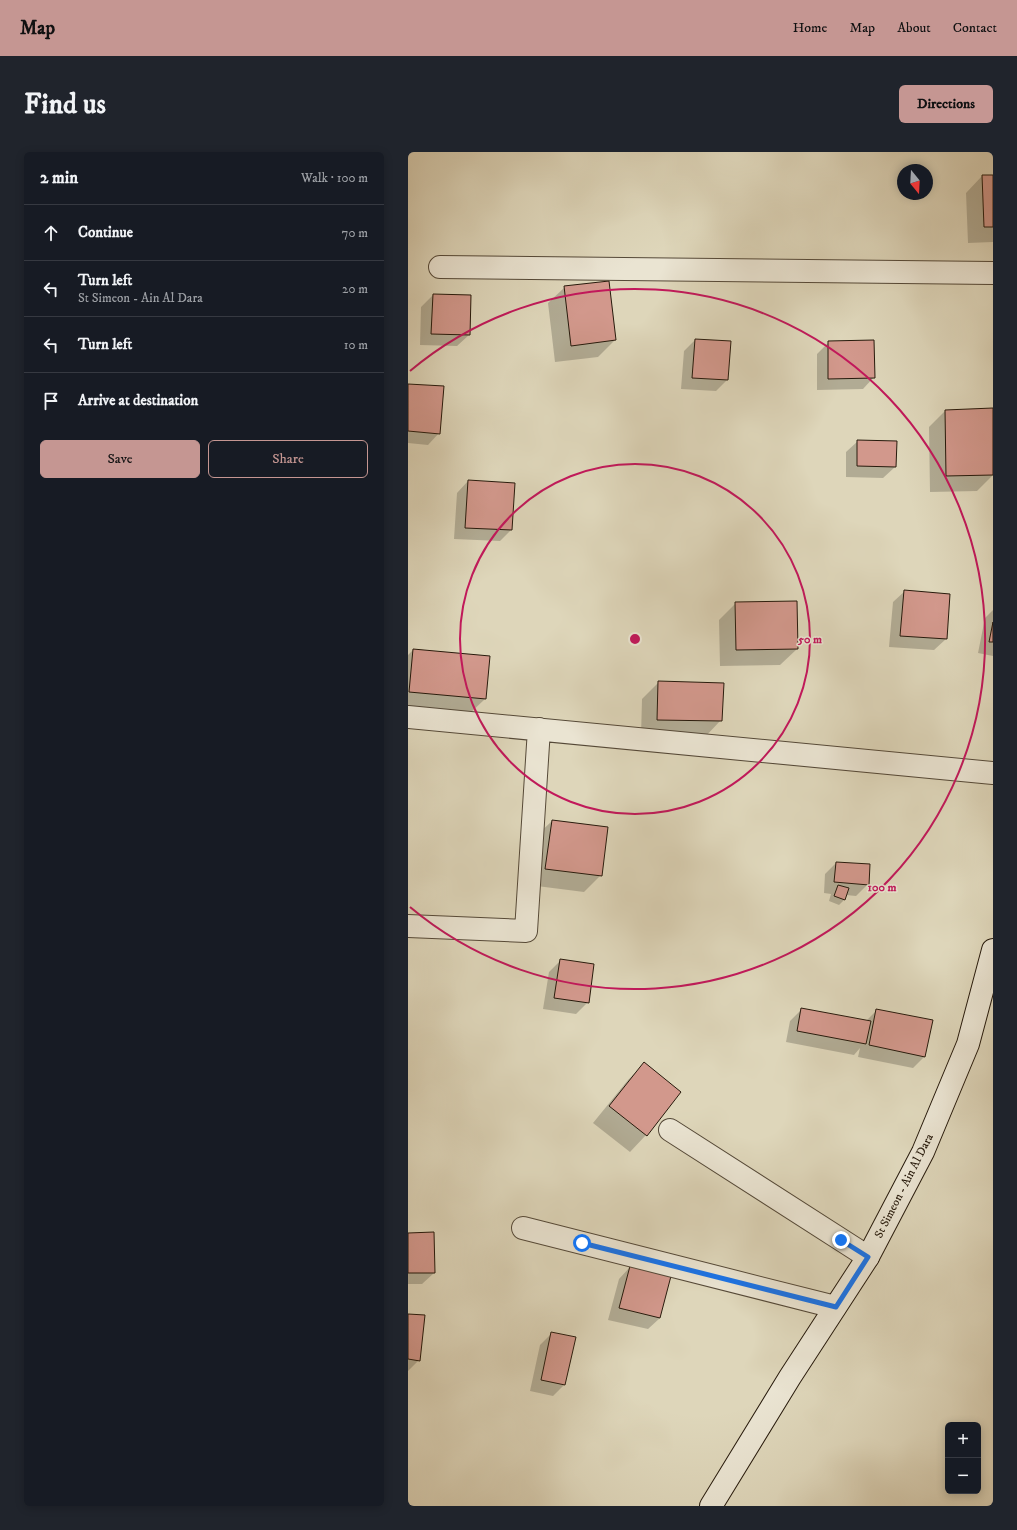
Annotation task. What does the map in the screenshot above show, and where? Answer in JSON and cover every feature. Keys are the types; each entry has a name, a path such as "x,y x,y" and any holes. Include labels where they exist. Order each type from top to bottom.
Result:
{"street":[{"path":"440,267 993,272"},
{"path":"408,717 993,773"},
{"path":"408,926 526,931 539,729"},
{"name":"St Simeon - Ain Al Dara","path":"711,1506 790,1377 868,1257 923,1152 968,1044 993,950"},
{"path":"670,1130 868,1257"},
{"path":"523,1228 836,1307"}],"building":[{"path":"982,175 993,175 993,227 984,227"},
{"path":"609,281 616,340 571,346 564,286"},
{"path":"433,294 471,295 470,335 431,334"},
{"path":"695,339 731,341 728,380 692,378"},
{"path":"874,340 875,378 828,379 828,341"},
{"path":"408,384 444,386 440,434 408,431"},
{"path":"993,408 993,475 946,476 945,410"},
{"path":"857,440 897,441 896,467 857,466"},
{"path":"468,480 515,483 512,530 465,528"},
{"path":"904,590 950,594 947,639 900,636"},
{"path":"797,601 798,649 736,650 735,602"},
{"path":"993,622 993,642 989,642"},
{"path":"413,649 490,656 486,699 409,692"},
{"path":"658,681 724,683 722,721 657,720"},
{"path":"552,820 608,827 602,876 545,869"},
{"path":"836,862 870,864 869,885 834,882"},
{"path":"838,885 849,888 845,900 834,896"},
{"path":"560,959 594,964 589,1003 554,998"},
{"path":"801,1008 871,1021 866,1044 797,1031"},
{"path":"876,1009 933,1020 925,1057 869,1045"},
{"path":"644,1062 681,1092 647,1136 609,1106"},
{"path":"434,1232 435,1273 408,1273 408,1233"},
{"path":"630,1266 671,1276 660,1318 619,1308"},
{"path":"408,1314 425,1315 420,1361 408,1359"},
{"path":"551,1332 576,1337 565,1385 541,1380"}],"route":[{"path":"582,1243 836,1307 868,1257 841,1240"}]}
